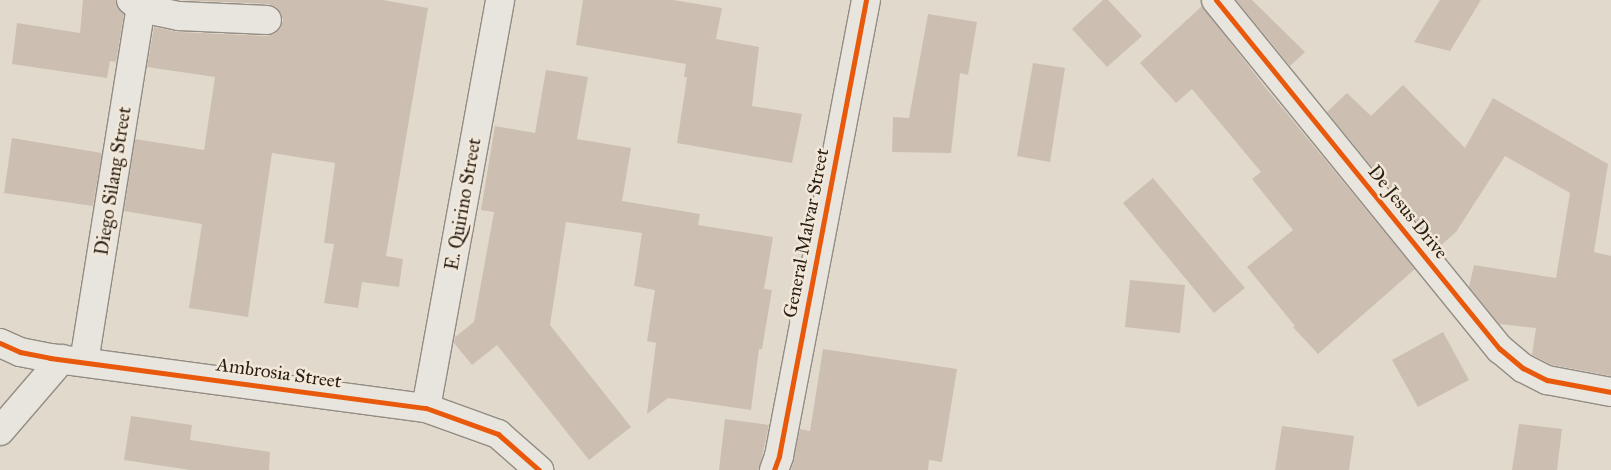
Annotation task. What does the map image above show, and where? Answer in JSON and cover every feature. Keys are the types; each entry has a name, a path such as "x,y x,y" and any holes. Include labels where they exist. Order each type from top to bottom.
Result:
{"street":[{"name":"E. Quirino Street","path":"426,408 500,0"},
{"name":"General Malvar Street","path":"774,470 779,456 866,0"},
{"name":"De Jesus Drive","path":"1216,0 1500,349 1523,368 1547,380 1611,392"},
{"path":"138,3 179,16 267,20"},
{"name":"Diego Silang Street","path":"73,361 138,3"},
{"name":"Ambrosia Street","path":"0,343 20,352 73,361 426,408 498,434 539,470"},
{"path":"0,431 73,361"}],"building":[{"path":"83,0 116,0 117,6 124,14 116,62 110,61 107,78 12,64 17,23 80,33"},
{"path":"179,0 383,0 428,8 386,256 403,259 399,287 362,282 358,308 324,303 334,244 324,243 335,163 272,153 248,317 189,308 202,224 124,211 135,139 204,150 215,77 147,67 154,27 178,32 266,36 274,34 280,29 283,20 281,13 276,7 268,4"},
{"path":"583,0 673,0 722,8 716,39 759,47 752,106 802,114 792,163 677,143 687,77 684,77 686,64 576,45"},
{"path":"1103,0 1108,0 1142,36 1107,67 1072,29"},
{"path":"1236,0 1252,0 1305,52 1290,66"},
{"path":"1440,0 1481,0 1450,51 1414,42"},
{"path":"1202,6 1265,87 1415,269 1318,354 1293,327 1295,326 1247,267 1293,230 1252,179 1261,172 1192,89 1176,103 1140,63"},
{"path":"928,14 977,22 968,75 960,73 951,153 892,152 893,117 909,118"},
{"path":"1033,63 1065,68 1050,162 1017,156"},
{"path":"546,70 588,77 577,139 631,148 622,201 700,214 698,225 773,237 764,289 772,290 762,349 759,349 751,410 668,398 647,414 656,343 647,341 655,290 634,286 642,233 566,222 550,325 631,427 589,460 497,345 472,365 454,343 455,337 474,322 494,212 481,210 495,126 535,133"},
{"path":"1403,85 1465,148 1493,98 1608,164 1594,252 1611,256 1611,376 1552,365 1532,355 1536,328 1499,324 1469,287 1474,265 1556,278 1570,193 1505,156 1456,232 1438,248 1327,112 1347,93 1371,116"},
{"path":"12,138 102,153 93,206 4,193"},
{"path":"1153,178 1245,288 1214,313 1123,203"},
{"path":"1130,280 1185,285 1180,333 1125,327"},
{"path":"1443,332 1469,380 1418,407 1392,360"},
{"path":"823,349 957,369 942,462 929,460 928,470 791,470 800,429 810,431"},
{"path":"131,416 192,425 190,440 270,452 269,470 190,470 124,460"},
{"path":"725,419 769,425 759,470 719,470"},
{"path":"1519,424 1562,429 1557,470 1512,470"},
{"path":"1282,426 1354,436 1349,470 1275,470"}],"cycle path":[{"path":"774,470 779,456 866,0"},
{"path":"1216,0 1500,349 1523,368 1547,380 1611,392"},
{"path":"0,343 20,352 50,358 426,408 498,434 539,470"}]}
